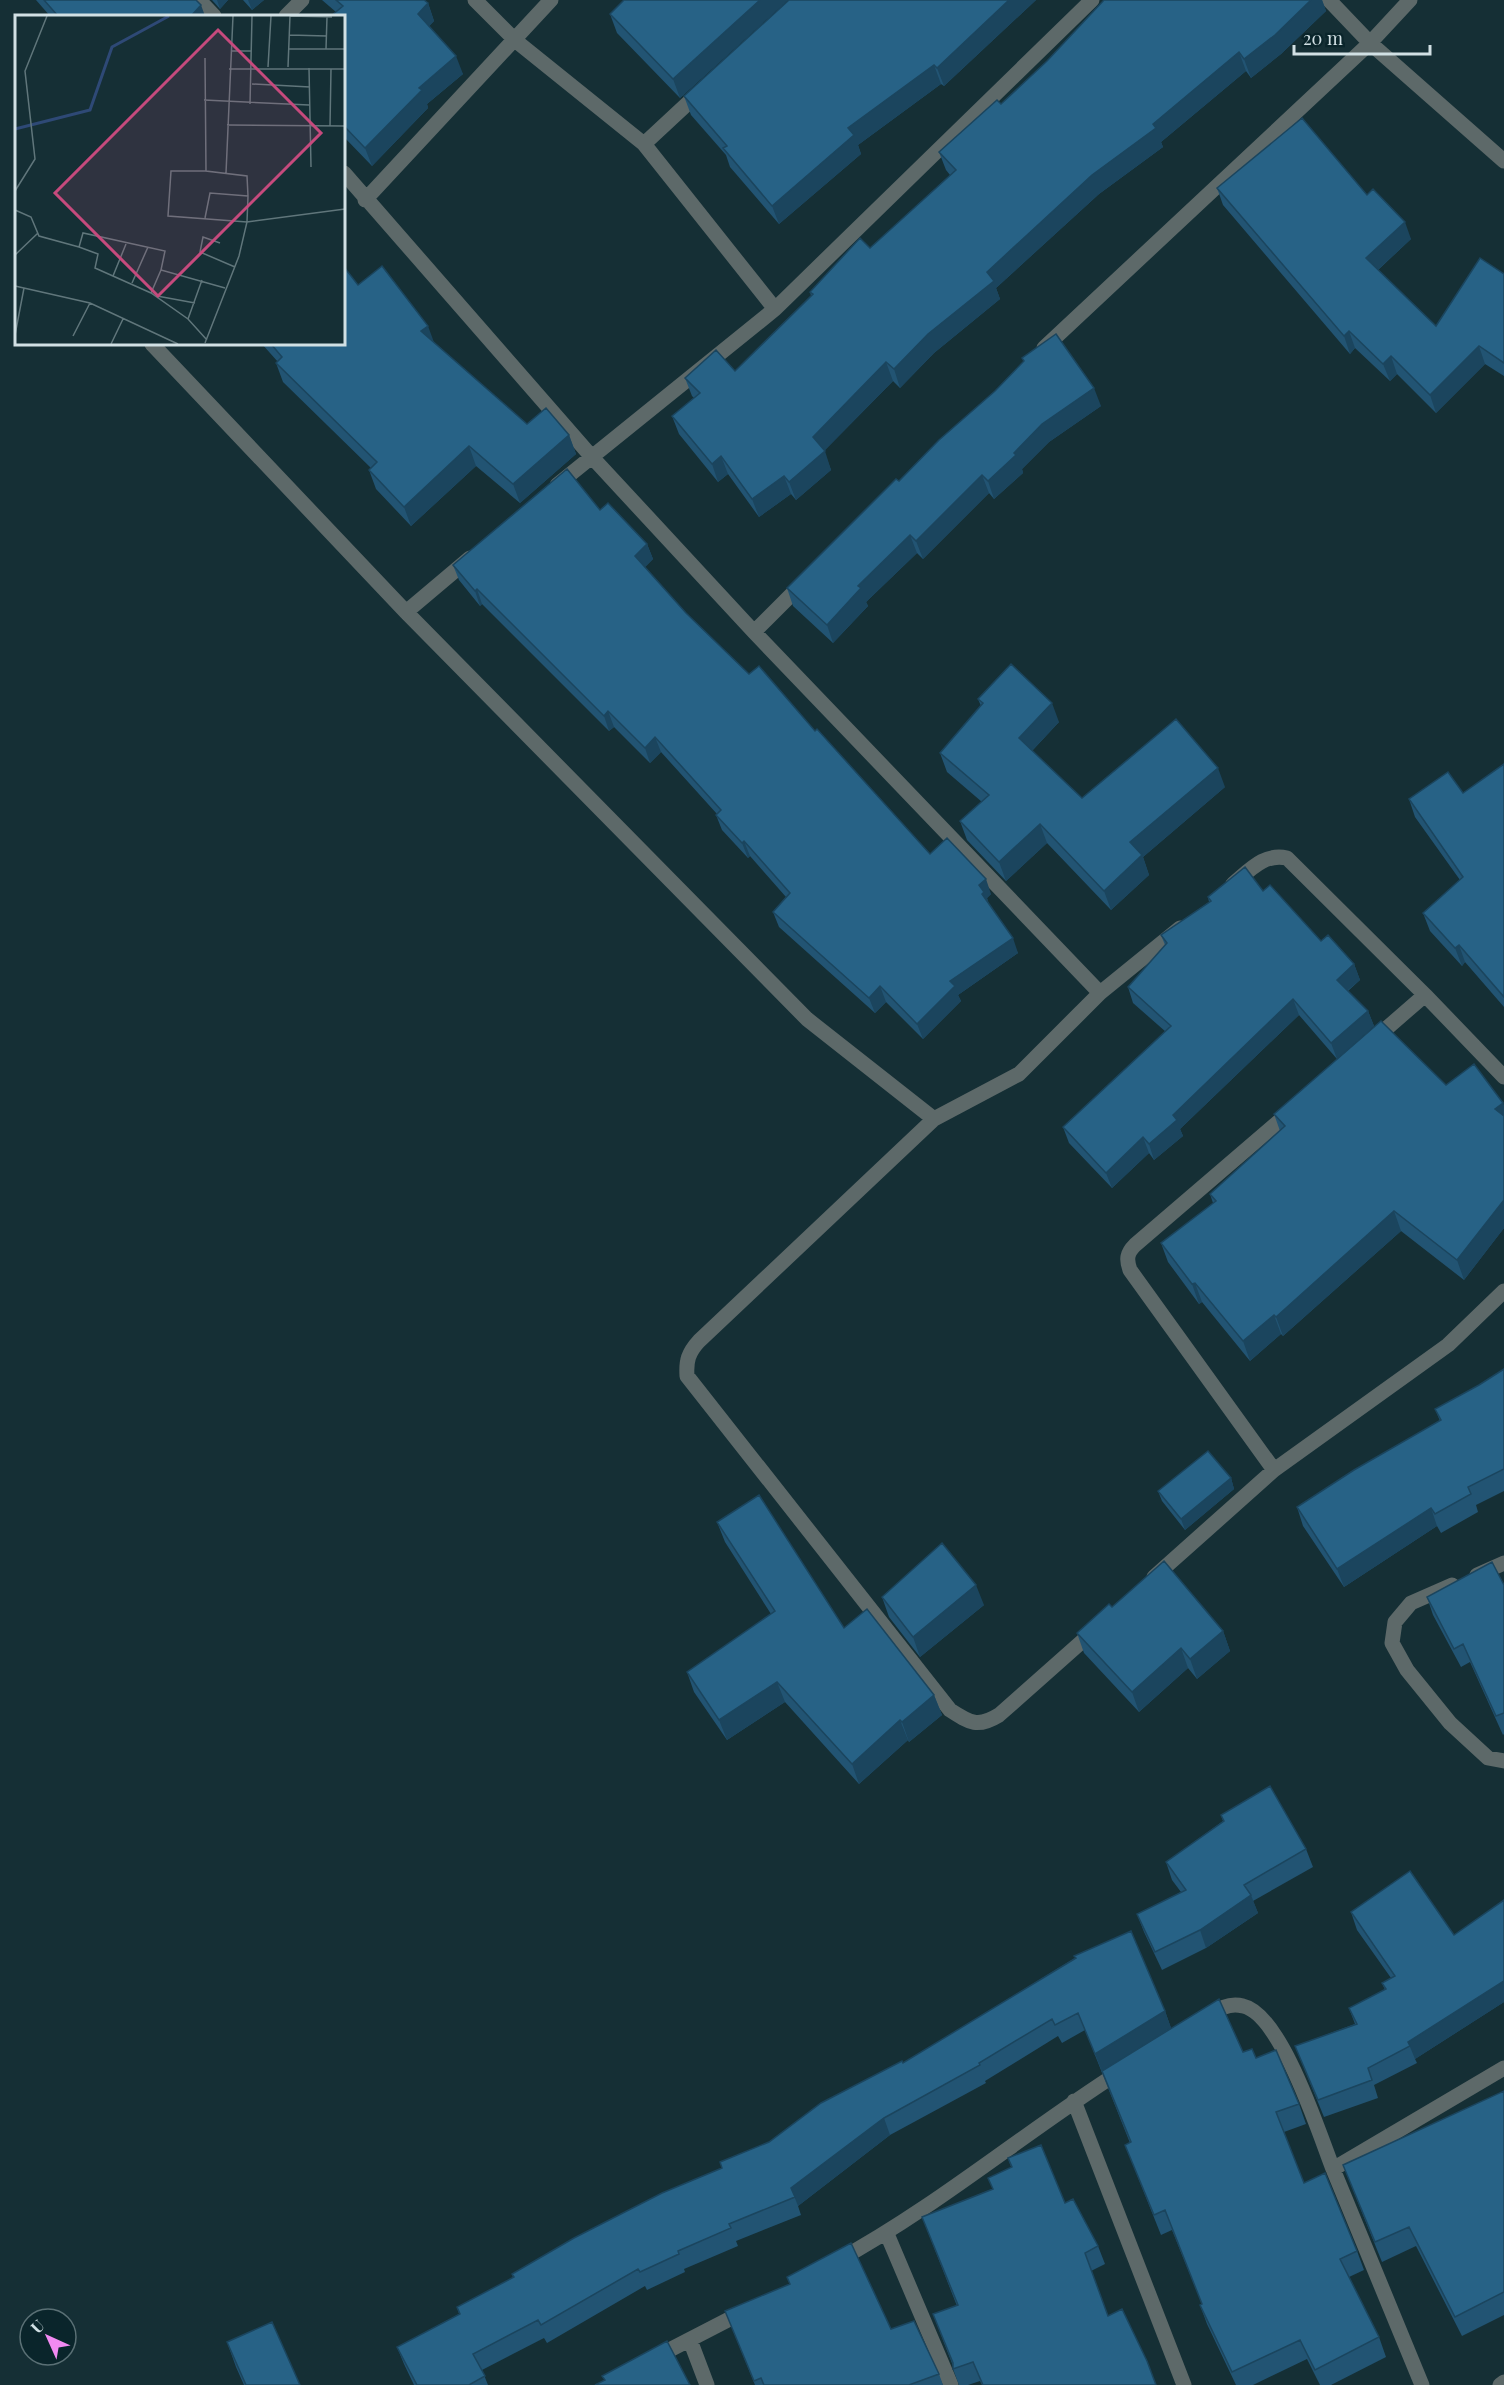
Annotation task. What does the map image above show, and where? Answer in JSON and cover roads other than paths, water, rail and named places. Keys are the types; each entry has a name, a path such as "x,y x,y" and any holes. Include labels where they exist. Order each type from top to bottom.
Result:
{"street":[{"path":"199,0 213,15"},
{"path":"287,15 302,0"},
{"path":"474,0 516,41 644,144 775,309"},
{"path":"365,200 516,41 551,0"},
{"path":"547,493 775,309 1092,0"},
{"path":"1329,0 1370,43 1504,161"},
{"path":"1034,358 1370,43 1410,0"},
{"path":"644,144 714,80"},
{"path":"345,174 365,200 591,456 754,632 1100,993"},
{"path":"153,345 406,612 807,1019 934,1119"},
{"path":"406,612 485,545"},
{"path":"754,632 813,573"},
{"path":"1225,890 1261,861 1275,856 1287,858 1425,994 1504,1077"},
{"path":"1106,1620 999,1715 986,1724 968,1722 950,1710 687,1376 686,1362 691,1350 699,1341 934,1119 1020,1074 1100,993 1190,920"},
{"path":"1362,1049 1425,994"},
{"path":"1274,1470 1130,1270 1126,1260 1128,1252 1299,1104"},
{"path":"1141,1588 1274,1470 1448,1345 1504,1291"},
{"path":"1504,1563 1410,1603 1395,1622 1392,1643 1407,1670 1450,1723 1488,1758 1504,1761"},
{"path":"1195,2025 1225,2006 1244,2006 1270,2026 1288,2056 1422,2385"},
{"path":"825,2267 887,2234 1074,2101 1134,2063"},
{"path":"1333,2169 1504,2068"},
{"path":"1074,2101 1184,2385"},
{"path":"887,2234 951,2385"},
{"path":"639,2365 763,2301"},
{"path":"690,2340 707,2385"},
{"path":"1500,2385 1504,2382"}]}
